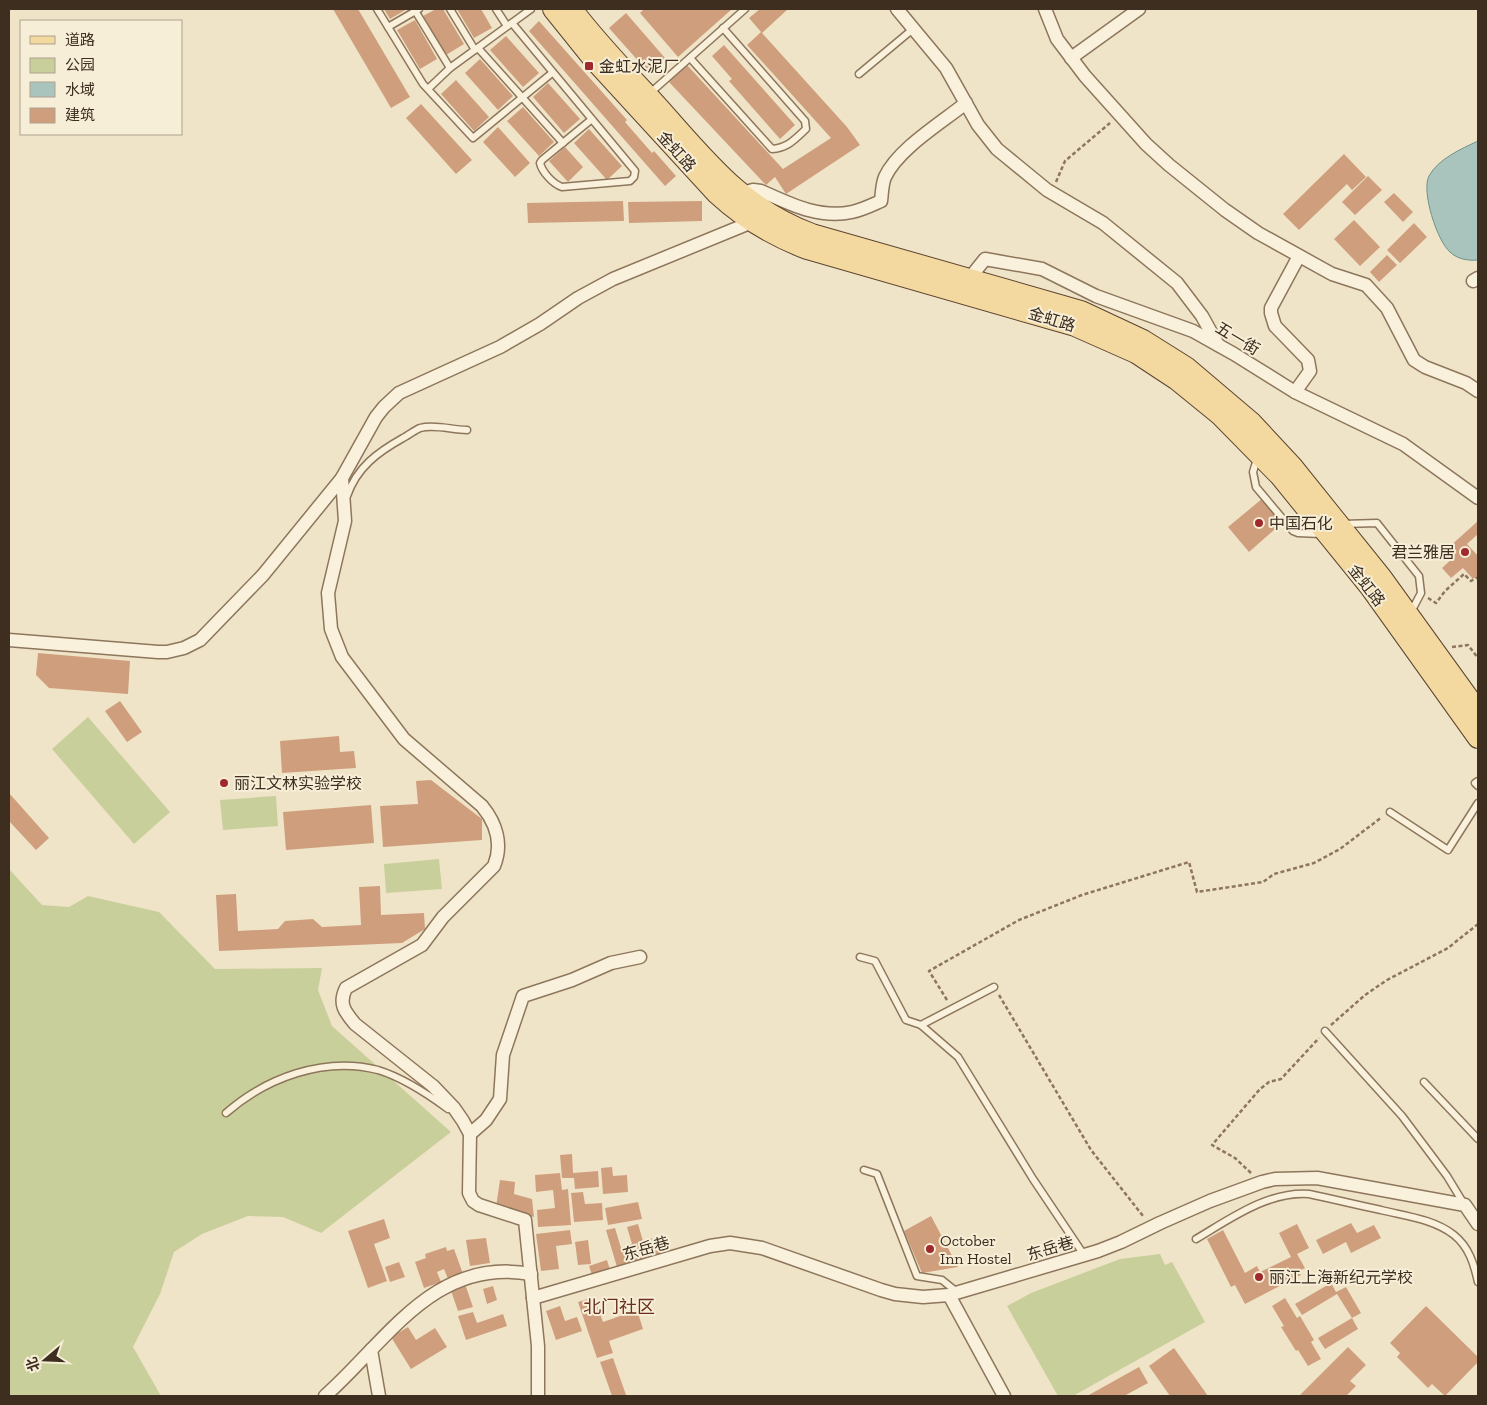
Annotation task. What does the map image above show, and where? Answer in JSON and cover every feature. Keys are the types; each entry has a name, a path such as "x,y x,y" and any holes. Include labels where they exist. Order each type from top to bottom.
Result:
{"main road":[{"name":"金虹路","path":"553,9 594,60 717,194 752,222 775,236 807,249 1056,319 1114,342 1177,380 1220,415 1382,578 1478,712"},
{"name":"金虹路","path":"572,9 716,171 740,194 767,214 796,229 1081,311 1120,328 1172,358 1209,385 1252,423 1292,466 1370,587 1478,738"}],"street":[{"path":"897,9 946,68 978,125 997,149 1052,193 1103,222 1177,283 1202,316 1218,345"},
{"path":"1045,9 1057,39 1071,58 1146,144 1193,185 1258,233 1332,274 1366,285 1387,308 1414,360 1478,390"},
{"path":"1071,58 1139,9"},
{"path":"740,194 753,190 761,191 813,212 833,214 854,212 881,201 884,179 902,153 966,103"},
{"path":"9,640 158,652 176,651 192,645 207,635 263,574 342,478 376,417 399,394 506,344 578,298 607,282 752,222"},
{"path":"1295,392 1310,371 1308,360 1275,326 1271,308 1299,256"},
{"name":"五一街","path":"969,279 985,259 1042,269 1096,296 1193,331 1295,392 1404,444 1478,498"},
{"path":"342,478 345,521 328,594 331,629 336,644 342,657 404,738 489,814 496,832 498,847 494,866 443,917 422,945 346,988 342,996 342,1003 347,1014 355,1024 433,1086 463,1120 470,1134 471,1197 479,1205 525,1220 538,1346 538,1396"},
{"path":"470,1134 486,1120 500,1099 503,1055 523,996 572,980 611,963 640,957"},
{"name":"东岳巷","path":"533,1298 710,1246 730,1243 762,1248 895,1294 922,1297 954,1294 1084,1255 1121,1242 1210,1201 1262,1182 1288,1178 1317,1178 1465,1205"},
{"path":"1465,1205 1478,1224"},
{"path":"325,1396 345,1379 370,1350 418,1304 468,1276 492,1271 530,1274"},
{"path":"954,1294 1004,1396"},
{"path":"370,1350 379,1396"}],"lane":[{"path":"377,9 423,84 473,138 552,73"},
{"path":"450,9 477,49 562,143"},
{"path":"496,9 592,119 635,170 634,177 630,181 558,186 541,168 542,160 592,119"},
{"path":"428,89 450,68 531,9"},
{"path":"648,95 745,9"},
{"path":"388,27 416,10 450,68"},
{"path":"690,58 772,149 789,145 806,128 805,121 723,28"},
{"path":"859,74 913,29"},
{"path":"344,504 351,486 360,471 380,451 420,429 434,426 450,430 467,430"},
{"path":"1333,529 1377,523 1419,576 1421,593 1409,615"},
{"path":"1478,781 1475,784 1478,786"},
{"path":"1390,812 1448,850 1478,803"},
{"path":"860,956 875,961 906,1020 921,1025 958,1057 1084,1255"},
{"path":"921,1025 994,987"},
{"path":"1325,1031 1402,1116 1437,1162 1465,1205"},
{"path":"226,1113 252,1093 281,1078 313,1069 346,1067 379,1070 422,1091 463,1120"},
{"path":"1424,1082 1478,1139"},
{"path":"864,1170 877,1174 917,1276 942,1280 954,1294"},
{"path":"1196,1239 1247,1209 1285,1196 1299,1193 1309,1194 1422,1220 1448,1230 1462,1242 1467,1250 1478,1282"}],"path":[{"path":"1052,193 1065,161 1120,114"},
{"path":"1436,603 1445,590 1464,574 1471,581 1478,577"},
{"path":"1438,656 1452,646 1468,645 1478,658"},
{"path":"953,1010 929,971 1019,920 1082,895 1189,862 1197,892 1263,882 1274,874 1302,867 1326,858 1390,812"},
{"path":"1262,1182 1235,1158 1212,1144 1260,1089 1269,1082 1281,1079 1344,1012 1387,980 1448,948 1478,924"},
{"path":"994,987 1090,1150 1134,1203 1151,1228"}],"green space":[{"path":"88,717 170,812 134,844 52,749"},
{"path":"276,796 278,826 223,830 220,800"},
{"path":"439,859 442,889 386,893 384,864"},
{"path":"9,869 42,905 69,907 88,896 159,912 215,969 322,968 318,990 332,1026 451,1132 321,1233 283,1217 248,1216 202,1234 174,1252 160,1294 133,1347 161,1396 9,1396"},
{"path":"1160,1254 1165,1265 1172,1262 1205,1322 1073,1396 1058,1396 1007,1306 1031,1293 1120,1259"}],"water":[{"path":"1478,141 1478,260 1470,260 1459,258 1450,252 1440,238 1429,204 1427,183 1429,176 1438,164 1457,151"}],"building":[{"path":"333,9 358,9 410,97 391,108"},
{"path":"384,9 407,9 390,19"},
{"path":"436,9 443,9 464,44 446,55 423,16"},
{"path":"457,9 481,9 492,28 474,38"},
{"path":"644,9 732,9 678,57 640,13"},
{"path":"760,9 788,9 762,33 847,127 860,145 786,194 775,177 766,185 669,82 687,65 783,169 831,138 747,45 761,32 749,18"},
{"path":"626,13 665,58 649,73 609,28"},
{"path":"415,20 437,59 420,69 397,30"},
{"path":"539,21 627,120 625,122 652,153 654,151 676,176 665,186 529,31"},
{"path":"506,36 539,73 523,87 490,50"},
{"path":"724,45 795,125 780,139 729,81 732,79 712,56"},
{"path":"480,59 513,96 498,110 465,73"},
{"path":"456,80 489,117 474,131 441,94"},
{"path":"548,83 580,119 564,133 533,97"},
{"path":"421,104 472,160 456,174 406,118"},
{"path":"523,107 554,142 539,156 507,121"},
{"path":"498,127 530,163 515,177 483,142"},
{"path":"589,129 622,166 607,180 574,143"},
{"path":"565,147 583,167 568,182 549,161"},
{"path":"1344,154 1366,177 1352,190 1347,184 1299,230 1283,214"},
{"path":"1368,176 1382,190 1355,215 1342,202"},
{"path":"1394,193 1413,212 1403,222 1384,202"},
{"path":"623,201 624,221 528,223 527,203"},
{"path":"702,201 702,221 629,223 628,202"},
{"path":"1354,220 1380,247 1360,266 1334,239"},
{"path":"1414,223 1427,237 1400,263 1387,250"},
{"path":"1387,255 1397,265 1379,282 1370,272"},
{"path":"1263,498 1283,522 1249,552 1228,527"},
{"name":"君兰雅居","path":"1478,521 1478,534 1467,544 1478,556 1478,575 1473,579 1463,568 1451,578 1442,568 1455,556 1448,548"},
{"path":"38,653 130,661 128,694 49,688 36,675"},
{"path":"120,701 142,732 127,742 105,711"},
{"path":"339,736 340,752 354,751 356,768 282,773 280,741"},
{"path":"431,780 482,819 482,840 383,847 380,806 418,804 416,781"},
{"path":"9,793 49,838 36,850 9,821"},
{"path":"371,805 374,843 286,850 283,812"},
{"path":"380,886 381,915 424,913 425,929 402,943 219,951 216,895 236,894 238,931 278,929 285,921 313,919 322,927 361,925 359,887"},
{"path":"572,1154 573,1173 598,1171 599,1187 575,1189 574,1178 562,1178 560,1155"},
{"path":"612,1167 613,1176 627,1175 628,1192 603,1194 601,1168"},
{"path":"560,1173 562,1190 568,1189 571,1225 538,1227 537,1210 555,1208 553,1190 536,1192 535,1175"},
{"path":"500,1180 515,1182 514,1194 532,1199 534,1217 496,1207"},
{"path":"583,1192 585,1204 602,1203 603,1220 574,1222 571,1193"},
{"path":"638,1202 642,1219 608,1225 605,1208"},
{"name":"October Inn Hostel","path":"931,1216 958,1267 922,1273 904,1231"},
{"path":"384,1219 390,1238 374,1244 387,1281 368,1288 348,1231"},
{"path":"1351,1223 1357,1233 1374,1225 1381,1238 1351,1253 1346,1242 1323,1254 1316,1240"},
{"path":"638,1224 643,1241 664,1235 669,1252 617,1267 606,1230 615,1228 621,1248 632,1244 627,1227"},
{"path":"1297,1224 1309,1248 1297,1254 1305,1268 1299,1271 1301,1275 1245,1304 1235,1285 1231,1287 1207,1239 1223,1230 1245,1273 1257,1266 1260,1272 1291,1257 1279,1233"},
{"path":"570,1230 572,1244 556,1246 559,1269 541,1271 536,1234"},
{"path":"486,1238 490,1263 470,1266 466,1240"},
{"path":"588,1240 591,1264 578,1265 575,1242"},
{"path":"446,1247 447,1251 454,1249 463,1274 448,1279 444,1269 437,1272 441,1282 424,1288 415,1262 426,1258 425,1254"},
{"path":"607,1260 610,1270 592,1275 589,1266"},
{"path":"399,1262 405,1277 390,1282 385,1267"},
{"path":"1331,1283 1336,1292 1346,1287 1361,1313 1352,1318 1337,1294 1302,1315 1295,1304"},
{"path":"465,1284 473,1307 458,1311 450,1288"},
{"path":"493,1286 497,1300 487,1304 483,1289"},
{"path":"594,1297 603,1322 637,1310 643,1329 609,1341 613,1353 597,1358 578,1302"},
{"path":"1285,1298 1297,1318 1300,1316 1314,1340 1311,1342 1321,1359 1308,1366 1281,1327 1284,1326 1272,1306"},
{"path":"560,1306 565,1321 577,1317 582,1331 556,1340 546,1311"},
{"path":"1426,1306 1478,1357 1478,1362 1445,1396 1432,1384 1428,1388 1397,1357 1400,1353 1390,1343"},
{"path":"473,1312 477,1323 503,1314 507,1326 466,1340 458,1316"},
{"path":"1352,1318 1358,1329 1325,1349 1318,1338"},
{"path":"408,1327 416,1340 435,1328 447,1347 411,1369 391,1337"},
{"path":"1348,1347 1366,1365 1350,1381 1356,1386 1346,1396 1299,1396"},
{"path":"1174,1348 1208,1396 1170,1396 1149,1366"},
{"path":"613,1358 626,1395 623,1396 612,1396 600,1362"},
{"path":"1139,1367 1148,1383 1124,1396 1087,1396"}],"place":[{"name":"金虹水泥厂","path":"589,66"},
{"name":"中国石化","path":"1259,523"},
{"name":"君兰雅居","path":"1465,552"},
{"name":"丽江文林实验学校","path":"224,783"},
{"name":"October Inn Hostel","path":"930,1249"},
{"name":"丽江上海新纪元学校","path":"1259,1277"}],"district":[{"name":"北门社区","path":"619,1307"}]}
